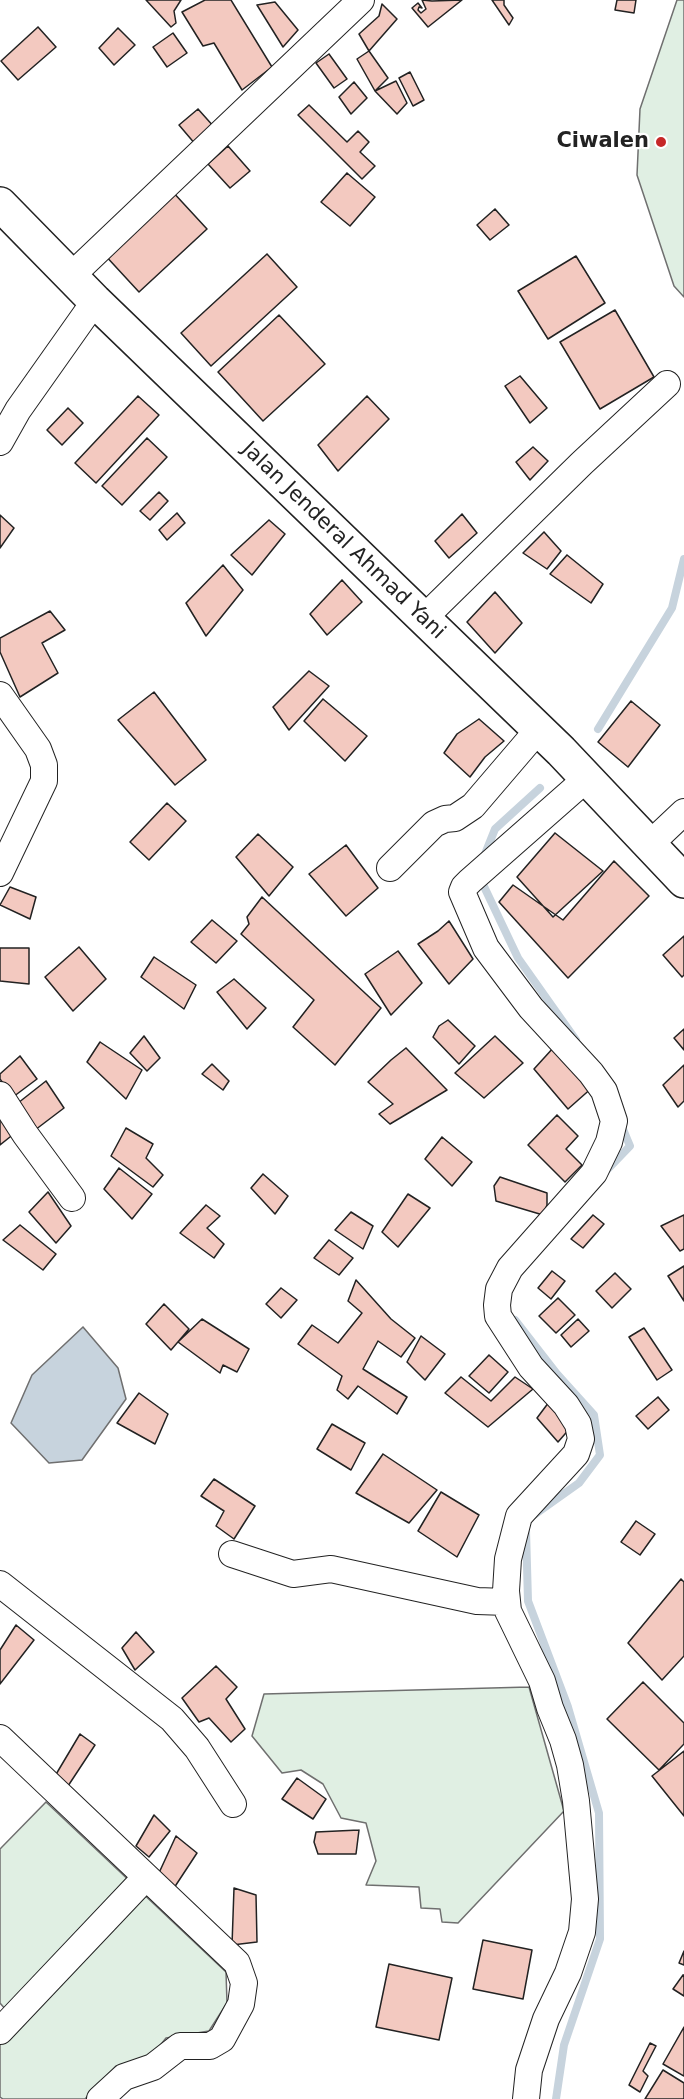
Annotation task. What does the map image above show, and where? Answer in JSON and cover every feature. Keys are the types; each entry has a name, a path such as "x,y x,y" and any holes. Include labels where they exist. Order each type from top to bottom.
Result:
{"main road":[{"name":"Jalan Jenderal Ahmad Yani","path":"0,204 95,301 540,731 684,881"}],"street":[{"path":"71,276 361,0"},
{"path":"0,442 18,410 95,301"},
{"path":"423,619 582,463 667,384"},
{"path":"0,695 38,749 44,765 44,781 0,873"},
{"path":"390,868 434,824 455,818 473,806 540,731"},
{"path":"526,2099 529,2070 546,2019 572,1963 582,1932 585,1899 576,1801 563,1740 542,1681 508,1611 507,1558 519,1516 576,1454 581,1439 578,1424 566,1405 531,1367 498,1316 497,1305 499,1289 510,1268 594,1173 609,1142 614,1121 604,1091 591,1073 531,1008 486,948 462,892 470,881 585,777"},
{"path":"649,845 684,812"},
{"path":"0,1095 25,1134 72,1198"},
{"path":"232,1554 293,1574 331,1569 477,1601 507,1602"},
{"path":"0,1584 172,1719 197,1748 232,1804"},
{"path":"0,1738 237,1963 244,1983 241,2004 222,2039 210,2046 180,2046 153,2067 124,2078 100,2099"},
{"path":"0,2031 146,1878"}],"green space":[{"name":"Ciwalen","path":"677,0 684,0 684,297 674,286 637,175 640,109"},
{"path":"529,1687 564,1811 458,1923 442,1922 440,1909 421,1908 419,1887 366,1885 376,1861 366,1823 341,1818 323,1784 301,1770 282,1773 252,1736 264,1694"},
{"path":"46,1802 226,1972 227,2003 209,2031 166,2038 151,2057 116,2066 85,2099 3,2099 0,2097 0,2019 6,2010 0,2003 0,1849"}],"shaded area":[{"path":"83,1327 118,1368 126,1399 82,1460 49,1463 11,1423 32,1375"}],"building":[{"path":"146,0 181,0 174,11 176,23 171,27"},
{"path":"205,0 231,0 272,67 242,90 214,43 203,46 182,12"},
{"path":"422,0 462,0 428,27 412,8 418,3 422,8 419,7 418,10 421,13 426,9"},
{"path":"492,0 504,0 504,5 513,18 509,25"},
{"path":"617,0 636,0 634,13 615,10"},
{"path":"275,2 298,30 283,47 257,5"},
{"path":"382,4 397,19 369,51 359,34 379,16"},
{"path":"38,27 56,47 18,80 1,61"},
{"path":"118,28 135,45 114,65 99,48"},
{"path":"173,33 187,53 167,67 153,47"},
{"path":"369,51 388,78 375,91 357,59"},
{"path":"329,54 347,79 334,88 316,63"},
{"path":"410,72 424,100 413,106 399,78"},
{"path":"396,81 407,103 397,114 375,91"},
{"path":"354,82 367,98 351,114 339,97"},
{"path":"309,105 347,142 358,131 369,142 360,152 375,166 362,179 298,115"},
{"path":"198,109 215,128 196,145 179,125"},
{"path":"228,146 250,171 230,188 208,164"},
{"path":"347,173 375,197 350,226 321,202"},
{"path":"171,190 207,229 139,292 103,253"},
{"path":"495,209 509,225 490,240 477,225"},
{"path":"267,254 297,287 211,366 181,333"},
{"path":"576,256 605,303 548,339 518,291"},
{"path":"615,310 654,377 600,409 560,342"},
{"path":"279,315 325,364 263,421 218,372"},
{"path":"520,376 547,408 530,423 505,386"},
{"path":"138,396 159,415 96,483 75,463"},
{"path":"367,396 389,419 338,471 318,445"},
{"path":"68,408 83,423 62,445 47,430"},
{"path":"147,438 167,457 122,505 102,486"},
{"path":"533,447 548,461 530,480 516,462"},
{"path":"159,492 168,501 150,520 140,511"},
{"path":"177,513 185,523 167,540 159,530"},
{"path":"462,514 477,533 449,558 435,541"},
{"path":"0,515 14,528 0,548"},
{"path":"269,520 285,534 252,575 231,555"},
{"path":"544,532 561,551 547,569 523,553"},
{"path":"567,555 603,584 591,603 550,574"},
{"path":"223,565 243,590 206,636 186,603"},
{"path":"342,580 362,602 327,635 310,614"},
{"path":"495,592 522,623 495,653 467,622"},
{"path":"50,611 65,630 42,643 58,673 20,697 0,652 0,638"},
{"path":"309,671 329,686 289,730 273,707"},
{"path":"154,692 206,760 175,785 118,720"},
{"path":"323,699 367,736 345,761 304,721"},
{"path":"631,701 660,725 628,767 598,742"},
{"path":"479,719 504,741 485,757 470,777 444,753 457,734"},
{"path":"167,803 186,821 149,860 130,842"},
{"path":"555,833 603,871 553,917 517,877"},
{"path":"258,834 293,867 269,896 236,857"},
{"path":"346,845 378,888 346,916 309,874"},
{"path":"614,861 649,896 568,978 499,902 513,885 563,920"},
{"path":"10,887 36,897 30,919 0,905"},
{"path":"262,897 381,1008 335,1065 293,1027 314,1000 241,934 249,924 247,917"},
{"path":"212,920 237,941 216,963 191,942"},
{"path":"449,921 473,959 449,984 418,944"},
{"path":"684,936 684,975 682,977 663,955"},
{"path":"79,947 106,979 73,1011 45,977"},
{"path":"0,948 29,948 29,984 0,981"},
{"path":"398,951 422,983 391,1015 365,974"},
{"path":"154,957 196,985 184,1009 141,977"},
{"path":"234,979 266,1008 247,1029 217,992"},
{"path":"448,1020 475,1046 459,1064 433,1037 439,1026"},
{"path":"684,1029 684,1050 674,1038"},
{"path":"144,1036 160,1058 147,1071 130,1053"},
{"path":"495,1036 523,1063 484,1098 455,1073"},
{"path":"100,1042 142,1070 126,1099 87,1062"},
{"path":"554,1047 594,1086 568,1109 534,1069"},
{"path":"406,1048 447,1090 390,1124 379,1114 393,1104 368,1082"},
{"path":"20,1056 37,1079 13,1097 0,1079 0,1074"},
{"path":"212,1064 229,1081 223,1090 202,1074"},
{"path":"684,1065 684,1101 678,1107 663,1085"},
{"path":"46,1081 64,1108 35,1130 18,1103"},
{"path":"0,1111 15,1133 0,1145"},
{"path":"557,1115 578,1136 566,1149 582,1165 565,1182 528,1145"},
{"path":"126,1128 153,1144 146,1158 163,1175 153,1187 111,1156"},
{"path":"442,1137 472,1162 452,1186 425,1159"},
{"path":"119,1168 152,1194 132,1219 104,1189"},
{"path":"263,1174 288,1196 275,1214 251,1188"},
{"path":"500,1177 547,1193 547,1205 543,1215 496,1201 494,1186"},
{"path":"48,1192 71,1226 56,1243 29,1212"},
{"path":"408,1194 430,1208 398,1247 382,1232"},
{"path":"206,1205 220,1216 207,1228 224,1244 214,1258 180,1233"},
{"path":"351,1212 373,1226 363,1249 335,1230"},
{"path":"593,1215 604,1224 583,1248 571,1239"},
{"path":"684,1215 684,1249 680,1251 661,1226"},
{"path":"20,1225 56,1254 43,1270 3,1240"},
{"path":"329,1240 353,1258 339,1275 314,1258"},
{"path":"684,1266 684,1301 668,1276"},
{"path":"552,1271 565,1281 551,1299 538,1288"},
{"path":"615,1273 631,1289 612,1308 596,1291"},
{"path":"356,1280 391,1319 415,1338 401,1357 378,1341 363,1369 407,1397 397,1414 358,1386 348,1399 337,1390 342,1376 298,1344 312,1325 338,1343 362,1313 348,1301"},
{"path":"281,1288 297,1300 281,1318 266,1304"},
{"path":"558,1298 575,1315 556,1333 539,1316"},
{"path":"164,1304 189,1329 171,1350 146,1324"},
{"path":"202,1319 249,1349 237,1372 223,1365 220,1373 178,1342"},
{"path":"578,1319 589,1331 571,1347 561,1335"},
{"path":"644,1328 672,1370 657,1380 629,1337"},
{"path":"421,1336 445,1354 425,1380 407,1362"},
{"path":"489,1355 508,1372 489,1393 469,1376"},
{"path":"461,1377 491,1401 515,1377 533,1389 488,1427 445,1393"},
{"path":"139,1393 168,1414 155,1444 117,1423"},
{"path":"658,1397 669,1410 648,1429 636,1416"},
{"path":"549,1402 572,1426 558,1442 537,1418"},
{"path":"332,1424 365,1443 351,1470 317,1449"},
{"path":"383,1454 437,1490 409,1523 356,1493"},
{"path":"214,1479 255,1506 234,1539 216,1526 224,1511 201,1496"},
{"path":"441,1492 479,1515 457,1557 418,1531"},
{"path":"636,1521 655,1534 640,1555 621,1542"},
{"path":"681,1579 684,1582 684,1656 662,1680 628,1643"},
{"path":"16,1625 34,1640 0,1684 0,1650"},
{"path":"136,1632 154,1652 135,1670 122,1648"},
{"path":"216,1666 237,1687 226,1699 245,1729 231,1742 209,1718 199,1722 182,1698"},
{"path":"643,1682 684,1723 684,1744 659,1770 607,1719"},
{"path":"80,1734 95,1745 68,1786 55,1776"},
{"path":"684,1751 684,1816 652,1776"},
{"path":"297,1778 326,1799 313,1819 282,1799"},
{"path":"154,1815 170,1831 149,1857 136,1846"},
{"path":"359,1830 356,1854 318,1854 314,1842 316,1832"},
{"path":"176,1836 197,1853 174,1888 158,1875"},
{"path":"234,1888 256,1895 257,1942 232,1945"},
{"path":"483,1940 532,1950 523,1999 473,1989"},
{"path":"684,1951 684,1965 679,1963"},
{"path":"389,1964 452,1978 439,2040 376,2027"},
{"path":"684,1975 684,1996 673,1989"},
{"path":"684,2027 684,2076 663,2064"},
{"path":"650,2043 656,2046 643,2071 648,2076 640,2092 629,2085"},
{"path":"663,2070 684,2083 684,2099 645,2099"}],"waterway":[{"path":"598,729 672,608 684,559"},
{"path":"483,859 495,829 540,788"},
{"path":"479,876 518,958 576,1040"},
{"path":"605,1172 630,1146 620,1122"},
{"path":"515,1320 557,1374 594,1415 600,1455 579,1483 534,1515"},
{"path":"526,1530 528,1601 568,1707 599,1813 600,1939 564,2045 556,2099"}],"place":[{"name":"Ciwalen","path":"661,142"}]}
